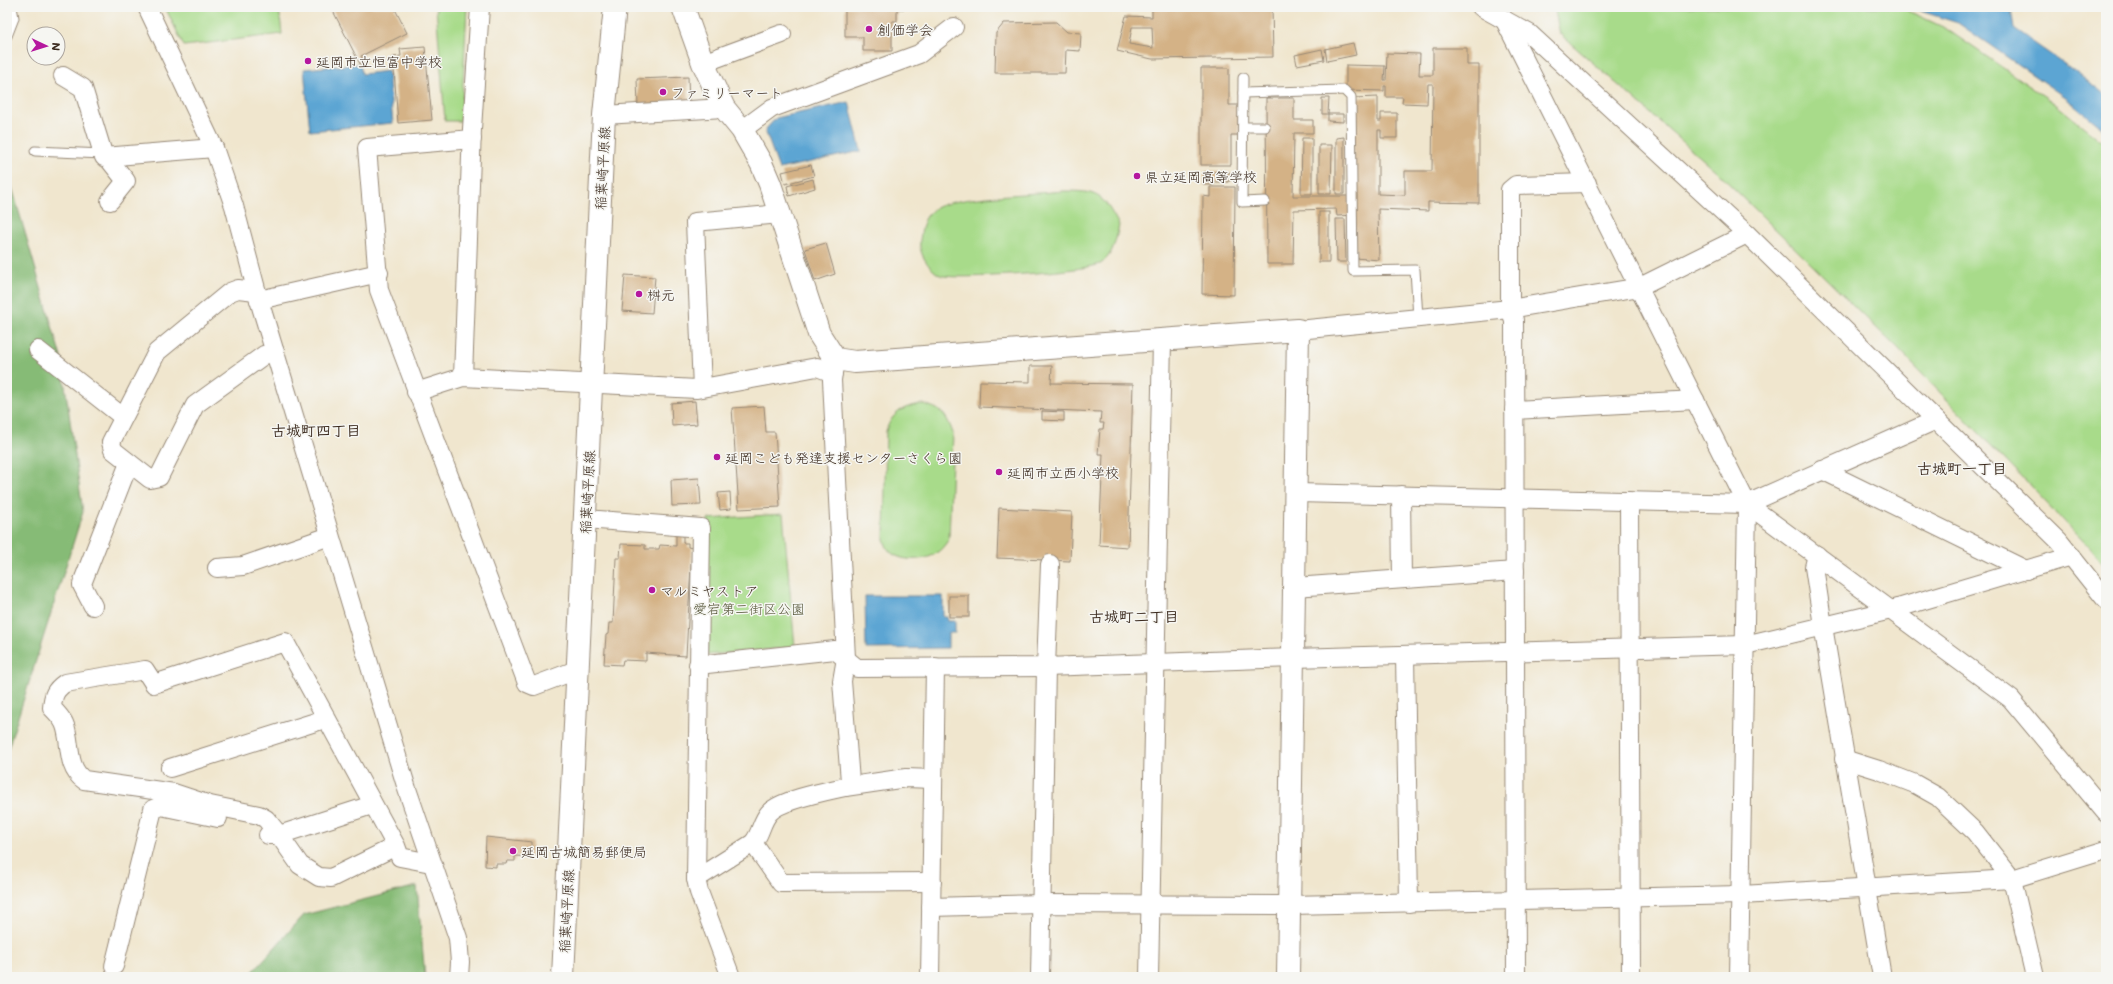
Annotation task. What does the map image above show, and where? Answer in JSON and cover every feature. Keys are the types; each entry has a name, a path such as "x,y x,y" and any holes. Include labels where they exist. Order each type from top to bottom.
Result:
{"street":[{"path":"147,7 214,148 234,206 257,295 330,536 431,863 458,938 460,962 459,977"},
{"path":"463,377 472,139 480,7"},
{"path":"683,7 703,63 724,108 742,130 761,163 780,214 819,334 834,366 846,658 842,681 850,781 845,787"},
{"path":"1481,7 1530,34 1747,234 2072,556 2106,600"},
{"name":"稲葉崎平原線","path":"563,977 579,669 604,116 616,13"},
{"path":"1504,19 1640,287 1747,504 2011,698 2106,813"},
{"path":"742,130 772,108 919,54 954,27"},
{"path":"703,63 782,34"},
{"path":"63,76 83,88 105,156 126,181 110,201"},
{"path":"604,116 724,108"},
{"path":"472,139 367,148 379,273 379,290 416,392 527,683 534,686 579,669"},
{"path":"105,156 214,148"},
{"path":"1516,977 1514,320 1510,309 1510,190 1516,185 1587,183"},
{"path":"702,388 695,222 780,214"},
{"path":"416,392 463,377 702,388 817,367 834,366 855,362 1298,330 1510,309 1640,287 1747,234"},
{"path":"275,352 264,355 195,405 159,477 150,479 113,450 111,442 157,352 230,292 238,289 257,295 379,273"},
{"path":"1288,977 1297,494 1298,330"},
{"path":"1149,977 1162,340"},
{"path":"38,350 123,417"},
{"path":"1514,410 1695,400"},
{"path":"1297,494 1515,497 1747,504 1936,420"},
{"path":"93,606 82,585 83,581 129,463"},
{"path":"1822,470 2026,570"},
{"path":"1401,496 1402,580"},
{"path":"1629,501 1628,649 1631,977"},
{"path":"1740,977 1747,504"},
{"path":"586,519 701,528 696,879 699,892 731,977"},
{"path":"217,568 243,566 330,536"},
{"path":"1817,555 1814,567 1823,626 1844,759 1882,977"},
{"path":"698,665 835,650 857,668 1046,667 1745,645 1891,610 2072,556"},
{"path":"1040,977 1046,667 1050,564"},
{"path":"1295,587 1515,571"},
{"path":"396,846 331,878 319,877 300,866 279,835 266,819 259,815 210,805 174,793 84,780 77,776 69,751 64,723 52,708 52,697 57,688 65,683 145,670 154,684 284,642 372,805 396,846 400,857 431,863"},
{"path":"1405,655 1408,903"},
{"path":"930,977 935,667"},
{"path":"170,768 325,719"},
{"path":"1844,759 1879,770 1915,784 1938,797 1975,832 2012,879 2035,977"},
{"path":"696,879 753,843 758,837 762,823 770,812 782,804 845,787 906,778 933,779"},
{"path":"114,966 153,809 161,806 254,825 268,836 279,835 372,805"},
{"path":"753,843 781,883 932,882"},
{"path":"931,907 1042,904 1151,906 1516,902 1741,896 2012,879 2106,850"}],"lane":[{"path":"7,36 14,18 12,7"},
{"path":"1243,78 1242,202 1265,201"},
{"path":"1243,93 1344,90 1350,97 1353,271 1415,270 1418,318"},
{"path":"1243,127 1265,127"},
{"path":"35,151 105,156"}],"green space":[{"path":"165,7 279,7 282,34 184,46"},
{"path":"436,7 467,7 461,121 445,121"},
{"path":"1554,7 1900,7 1945,28 2054,103 2104,143 2106,146 2106,568 2090,548 1897,348 1715,170 1560,34"},
{"path":"7,170 61,357 83,512 7,752"},
{"path":"1063,191 1085,192 1098,196 1108,207 1119,225 1112,250 1102,263 1093,266 1049,272 950,277 940,275 928,265 925,260 920,245 922,227 927,216 934,209 958,201 976,198"},
{"path":"923,404 939,410 948,421 953,433 949,539 934,555 920,559 905,559 892,554 884,540 886,431 892,419 900,411 910,406"},
{"name":"愛宕第二街区公園","path":"783,514 795,647 706,655 708,519"},
{"path":"417,886 425,977 248,977 304,915"}],"water":[{"path":"1908,7 2011,8 2014,29 2106,95 2106,131 2066,98 1958,23"},
{"path":"360,64 362,74 388,71 393,123 310,131 304,69"},
{"path":"849,102 861,151 779,169 765,130 776,118"},
{"path":"865,596 943,596 943,617 947,617 948,621 955,621 955,633 948,633 948,648 866,649"}],"building":[{"path":"331,7 394,7 407,33 361,56 364,62 360,64"},
{"name":"創価学会","path":"845,7 905,7 905,9 897,9 897,21 892,21 892,51 863,51 863,37 845,37"},
{"path":"1152,7 1272,7 1273,57 1152,59 1117,51 1126,16 1152,17","holes":["1132,27 1152,27 1153,48 1129,44"]},
{"path":"1056,22 1067,32 1081,33 1080,51 1066,50 1065,73 995,73 996,33 1004,23"},
{"path":"1353,43 1356,55 1327,61 1325,49"},
{"path":"425,47 432,120 398,123 393,57 401,56 400,49"},
{"path":"1433,48 1467,48 1467,65 1479,65 1479,203 1428,202 1428,211 1378,209 1379,260 1355,258 1355,215 1337,216 1336,209 1294,210 1293,264 1267,264 1266,98 1294,98 1294,120 1313,120 1313,133 1294,133 1293,196 1354,196 1353,98 1378,97 1378,121 1381,121 1381,113 1397,113 1397,138 1381,138 1381,130 1378,130 1378,194 1405,195 1405,171 1432,171 1433,84 1428,84 1427,104 1402,103 1403,97 1386,97 1386,86 1384,86 1384,91 1346,90 1346,65 1385,66 1384,80 1386,80 1387,53 1420,54 1419,75 1433,75"},
{"path":"1322,49 1324,60 1297,65 1295,55"},
{"path":"1201,68 1229,68 1229,105 1239,105 1239,135 1231,135 1231,165 1201,165"},
{"name":"ファミリーマート","path":"688,77 689,105 638,107 637,79"},
{"path":"1322,98 1329,98 1328,114 1322,114"},
{"path":"1328,114 1343,114 1343,122 1328,121"},
{"path":"1344,137 1344,194 1336,194 1336,138"},
{"path":"1302,138 1312,138 1312,194 1301,194"},
{"path":"1319,145 1332,145 1331,194 1319,194"},
{"path":"811,165 814,176 785,184 782,172"},
{"path":"1204,172 1229,172 1229,174 1233,174 1233,180 1229,180 1229,182 1214,182 1214,185 1204,185"},
{"path":"813,179 815,188 789,196 787,186"},
{"path":"1210,187 1235,187 1234,295 1202,294 1203,196 1210,197"},
{"path":"1319,212 1329,212 1329,262 1319,262"},
{"path":"1336,219 1345,219 1346,262 1337,262"},
{"path":"826,243 835,274 815,281 805,249"},
{"name":"桝元","path":"625,275 655,277 652,313 622,311"},
{"path":"1030,366 1052,366 1051,383 1133,384 1128,547 1099,545 1103,454 1098,454 1100,429 1103,429 1104,423 1100,423 1101,412 979,407 980,381 1030,382"},
{"name":"延岡こども発達支援センターさくら園","path":"695,401 697,424 672,426 671,403"},
{"name":"延岡こども発達支援センターさくら園","path":"764,406 766,432 775,432 780,507 739,509 732,408"},
{"path":"1042,411 1064,412 1064,421 1042,420"},
{"name":"延岡こども発達支援センターさくら園","path":"699,478 701,505 672,506 671,480"},
{"name":"延岡こども発達支援センターさくら園","path":"730,492 731,509 720,510 718,493"},
{"path":"999,508 1072,512 1070,561 997,558"},
{"name":"マルミヤストア","path":"676,533 683,534 683,543 688,543 688,547 692,548 686,656 646,653 646,661 623,660 622,665 604,664 606,635 608,634 609,623 613,623 616,558 620,558 621,544 645,545 645,549 659,549 660,545 676,546"},
{"path":"949,596 969,596 969,617 949,617"},
{"path":"486,837 532,842 532,857 515,856 515,861 507,861 506,864 496,864 496,867 485,866"}],"place":[{"name":"創価学会","path":"869,29"},
{"name":"延岡市立恒富中学校","path":"308,61"},
{"name":"ファミリーマート","path":"663,92"},
{"name":"県立延岡高等学校","path":"1137,176"},
{"name":"桝元","path":"639,294"},
{"name":"延岡こども発達支援センターさくら園","path":"717,457"},
{"name":"延岡市立西小学校","path":"999,472"},
{"name":"マルミヤストア","path":"652,590"},
{"name":"延岡古城簡易郵便局","path":"513,851"}],"district":[{"name":"古城町四丁目","path":"316,430"},
{"name":"古城町一丁目","path":"1962,468"},
{"name":"古城町二丁目","path":"1134,616"}]}
